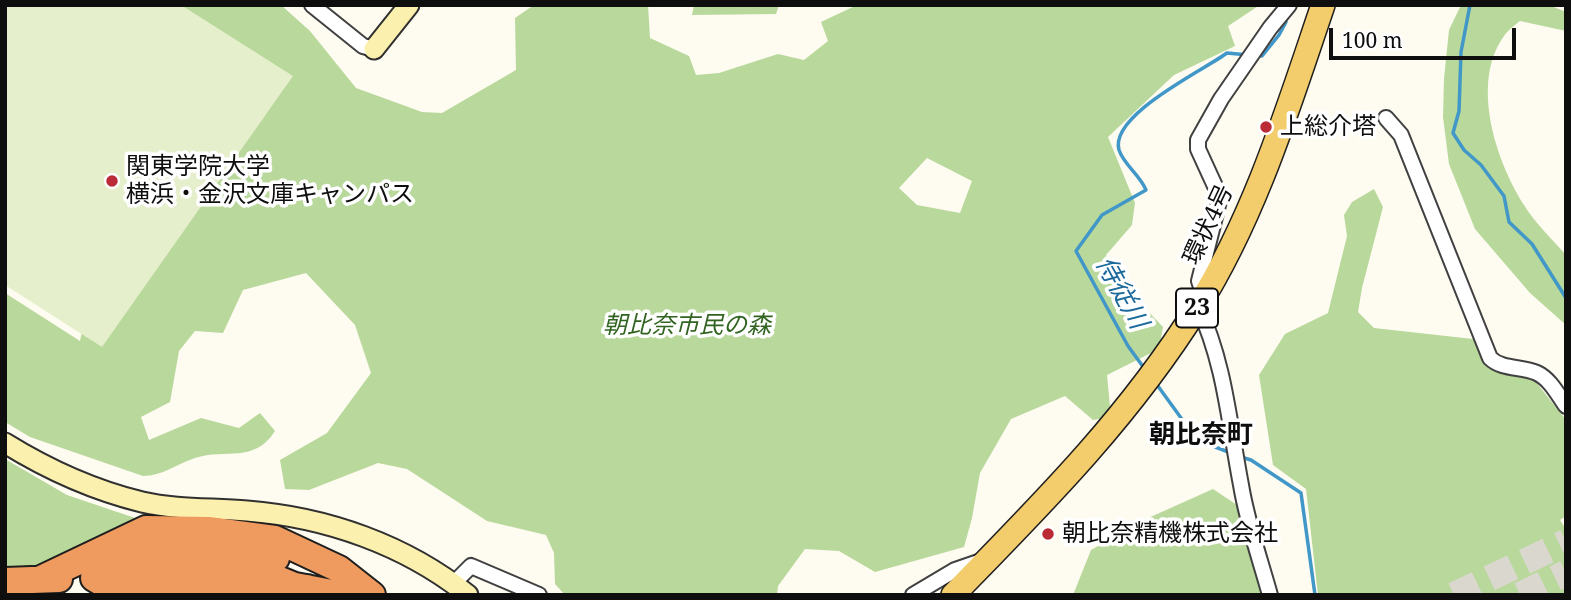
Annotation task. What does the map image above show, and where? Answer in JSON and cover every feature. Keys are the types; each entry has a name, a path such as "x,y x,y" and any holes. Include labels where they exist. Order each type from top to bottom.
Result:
{"highway":[{"path":"101,580 124,548 146,529 180,529 275,539 340,569 359,592"},
{"path":"124,548 359,592"},
{"path":"101,580 267,595 300,581"},
{"path":"5,581 36,587 101,580 275,583 300,581"}],"main road":[{"name":"環状4号","path":"953,595 1095,447 1171,348 1201,301 1246,212 1288,108 1323,5"}],"street":[{"path":"321,8 363,46 374,49 409,5"},
{"path":"1270,595 1241,488 1224,379 1201,301 1199,281 1220,197 1198,149 1198,140 1221,99 1289,5"},
{"path":"1386,118 1401,135 1490,358 1496,364 1537,373 1549,383 1566,406"},
{"path":"5,443 81,483 143,502 179,508 281,515 345,531 393,549 428,566 461,589 471,566 539,595"},
{"path":"913,595 955,570 988,559"}],"green space":[{"name":"関東学院大学 横浜・金沢文庫キャンパス","path":"5,5 181,5 293,76 102,347 5,285"},
{"name":"朝比奈市民の森","path":"150,5 281,5 310,31 356,88 422,112 442,113 516,70 515,18 534,5 648,5 650,38 689,56 696,75 719,73 778,54 804,60 828,41 821,22 857,5 1260,5 1228,26 1235,46 1174,75 1108,137 1135,203 1132,225 1106,255 1122,284 1163,327 1159,349 1107,375 1111,417 1093,420 1065,396 1011,419 980,473 964,547 875,572 839,551 805,549 778,586 777,595 565,595 555,584 554,553 546,535 487,521 407,469 378,463 309,490 285,489 280,460 327,433 371,373 355,325 306,273 243,290 223,333 195,331 179,351 170,402 141,417 149,440 201,418 239,428 260,413 275,431 258,448 249,451 206,455 157,474 143,476 30,437 5,422 5,293 80,341","holes":["927,158 972,181 960,213 917,205 899,188"]},
{"path":"694,5 779,5 776,14 692,15"},
{"path":"1461,5 1549,5 1566,12 1566,31 1520,21 1507,32 1494,55 1489,76 1488,99 1496,145 1514,187 1533,218 1566,255 1566,325 1530,293 1475,229 1449,164 1443,117 1444,79 1449,30"},
{"path":"1374,189 1383,207 1358,312 1374,328 1473,339 1488,366 1532,377 1566,420 1566,516 1560,520 1566,529 1566,595 1318,595 1306,489 1273,465 1259,375 1285,334 1328,313 1347,236 1344,215 1352,202"},
{"path":"5,459 67,495 141,520 40,567 5,567"},
{"path":"1213,489 1237,505 1263,595 1073,595 1091,550 1146,519"}],"waterway":[{"path":"1470,5 1461,52 1459,111 1453,133 1464,150 1481,165 1504,196 1509,222 1532,244 1566,298"},
{"name":"侍従川","path":"1256,55 1262,56 1286,22"},
{"name":"侍従川","path":"1144,368 1128,346 1076,251 1102,215 1146,190 1119,150 1120,136 1128,122 1161,95 1227,53 1248,55"},
{"name":"侍従川","path":"1155,382 1197,440 1231,453"},
{"name":"侍従川","path":"1241,457 1251,460 1301,493 1315,595"}],"tunnel":[{"path":"1454,595 1566,542"},
{"path":"1520,595 1566,573"}],"place":[{"name":"上総介塔","path":"1266,127"},
{"name":"関東学院大学 横浜・金沢文庫キャンパス","path":"112,181"},
{"name":"朝比奈精機株式会社","path":"1048,534"}],"district":[{"name":"朝比奈町","path":"1201,436"}]}
